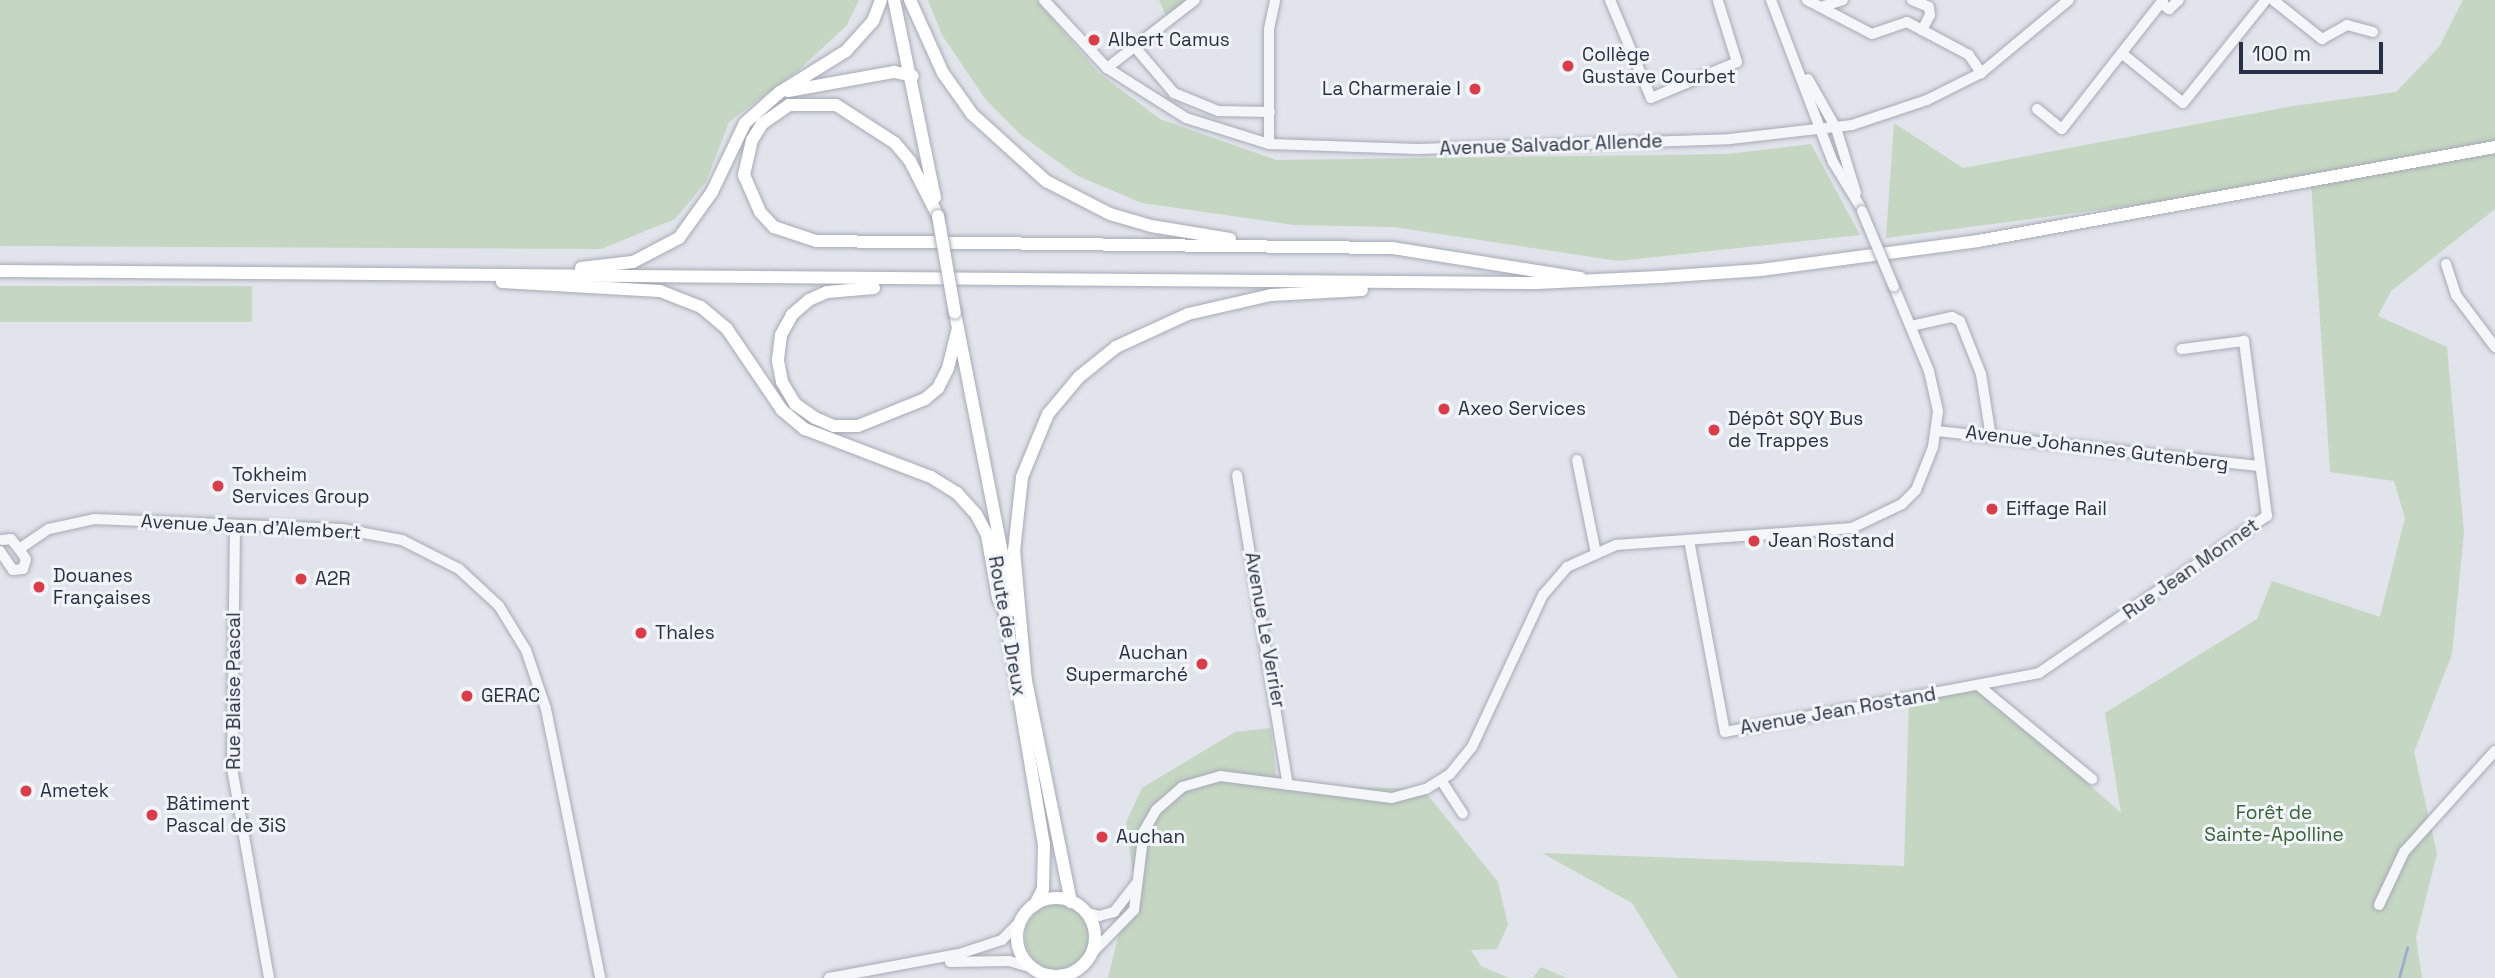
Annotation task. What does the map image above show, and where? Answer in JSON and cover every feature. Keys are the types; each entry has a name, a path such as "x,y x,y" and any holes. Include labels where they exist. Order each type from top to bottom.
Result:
{"main road":[{"path":"526,274 633,262 669,247 698,214 745,123 780,92 861,38 881,0"},
{"name":"Route de Dreux","path":"894,0 907,71 919,116 958,327 1044,844 1043,889 1035,905"},
{"name":"Route de Dreux","path":"902,0 918,86 919,116"},
{"path":"910,0 943,73 972,114 1046,181 1110,214 1151,226 1272,244"},
{"path":"780,92 907,71 918,86"},
{"path":"938,216 910,160 895,142 836,105 789,106 762,124 752,140 744,175 760,212 774,227 816,242 1272,244 1393,248 1564,272 1588,280"},
{"path":"0,271 1385,283 1588,280 1761,270 1879,256 2495,148"},
{"path":"463,275 486,282 660,291 701,307 727,329 782,410 805,429 931,477 969,505 987,535 998,598 1005,611"},
{"path":"893,280 884,287 827,292 792,315 781,335 778,361 782,382 795,404 834,426 858,426 905,411 938,388 958,327"},
{"path":"1026,682 1014,551 1021,477 1048,414 1079,377 1116,346 1188,314 1271,295 1373,290 1385,283"},
{"name":"Route de Dreux","path":"961,346 1071,902"},
{"path":"1079,978 1088,959 1095,934 1085,912 1071,902 1053,899 1035,905 1022,919 1018,946 1041,973 1061,976 1088,959"}],"street":[{"name":"Avenue Salvador Allende","path":"1044,0 1107,68 1186,118 1269,144 1418,149 1730,139 1836,128 1927,100 1981,73 2069,0"},
{"path":"1107,68 1195,0"},
{"path":"1269,144 1269,29 1275,0"},
{"path":"1610,0 1651,98 1737,62 1718,0"},
{"path":"1771,0 1836,169 1861,208"},
{"path":"1807,0 1872,34 1907,22 1969,55 1981,73"},
{"path":"1821,7 1843,0"},
{"path":"1912,0 1929,7 1930,15 1922,30"},
{"path":"2037,109 2063,130 2124,55 2162,2 2169,9 2179,0"},
{"path":"2124,55 2183,103 2269,0 2322,39 2347,25 2372,32"},
{"path":"1134,46 1174,93 1218,111 1270,112"},
{"path":"1085,912 1099,916 1114,912 1136,884 1140,841 1150,818 1182,787 1220,776 1392,798 1441,780 1472,747 1543,595 1567,567 1616,545 1842,530 1871,522 1916,490 1937,431 1935,391 1911,326 1861,208 1836,128 1796,60"},
{"path":"2446,264 2456,295 2495,347"},
{"path":"1911,326 1952,317 1960,321 1980,374 1990,437"},
{"name":"Rue Jean Monnet","path":"1978,685 2039,673 2267,516 2258,466 2244,341 2182,349"},
{"name":"Avenue Johannes Gutenberg","path":"1937,431 2258,466"},
{"path":"1577,460 1596,553"},
{"name":"Avenue Le Verrier","path":"1237,475 1288,785"},
{"name":"Avenue Jean d'Alembert","path":"19,549 49,529 94,519 235,527 342,528 402,540 458,569 499,607 526,650 546,709 600,978"},
{"name":"Rue Blaise Pascal","path":"235,527 232,768 269,978"},
{"path":"11,538 26,559 23,569 13,570 1,549 11,538"},
{"name":"Avenue Jean Rostand","path":"1689,540 1725,732 1978,685"},
{"path":"1978,685 2092,779"},
{"path":"2379,905 2404,852 2495,751"},
{"path":"1441,780 1463,814"},
{"path":"1088,959 1134,910 1139,889 1136,884"},
{"path":"829,978 959,954 1002,940 1022,919"},
{"path":"863,978 970,960 1009,961 1041,973"}],"green space":[{"path":"0,0 859,0 847,25 800,69 729,122 706,182 675,219 601,249 0,246"},
{"path":"928,0 1036,0 1099,73 1160,119 1276,160 1728,154 1811,144 1860,235 1618,261 1394,227 1294,225 1142,203 1078,176 1022,136 986,100 942,35"},
{"path":"1159,0 1188,0 1167,18"},
{"name":"Forêt de Sainte-Apolline","path":"2463,0 2495,0 2495,209 2391,291 2378,316 2447,347 2464,532 2452,654 2414,752 2437,854 2416,938 2422,978 1678,978 1632,903 1542,853 1904,866 1909,699 1978,686 2121,813 2105,713 2257,619 2272,581 2380,617 2405,518 2394,481 2330,472 2311,182 1886,238 1894,123 1963,168 2293,106 2396,92 2439,47"},
{"path":"0,286 252,286 252,322 0,322"},
{"path":"1271,728 1277,785 1423,789 1498,882 1508,925 1497,949 1471,950 1481,966 1509,978 1108,978 1133,875 1126,822 1142,788 1235,732"},
{"path":"1058,904 1081,914 1091,937 1081,960 1058,970 1035,960 1025,937 1035,914"},
{"path":"1541,967 1567,978 1533,978"}],"waterway":[{"path":"2399,978 2407,948"}],"place":[{"name":"Albert Camus","path":"1094,40"},
{"name":"Collège Gustave Courbet","path":"1568,66"},
{"name":"La Charmeraie I","path":"1475,89"},
{"name":"Axeo Services","path":"1444,409"},
{"name":"Dépôt SQY Bus de Trappes","path":"1714,430"},
{"name":"Tokheim Services Group","path":"218,486"},
{"name":"Eiffage Rail","path":"1992,509"},
{"name":"Jean Rostand","path":"1754,541"},
{"name":"A2R","path":"301,579"},
{"name":"Douanes Françaises","path":"39,587"},
{"name":"Thales","path":"641,633"},
{"name":"Auchan Supermarché","path":"1202,664"},
{"name":"GERAC","path":"467,696"},
{"name":"Ametek","path":"26,791"},
{"name":"Bâtiment Pascal de 3iS","path":"152,815"},
{"name":"Auchan","path":"1102,837"}]}
